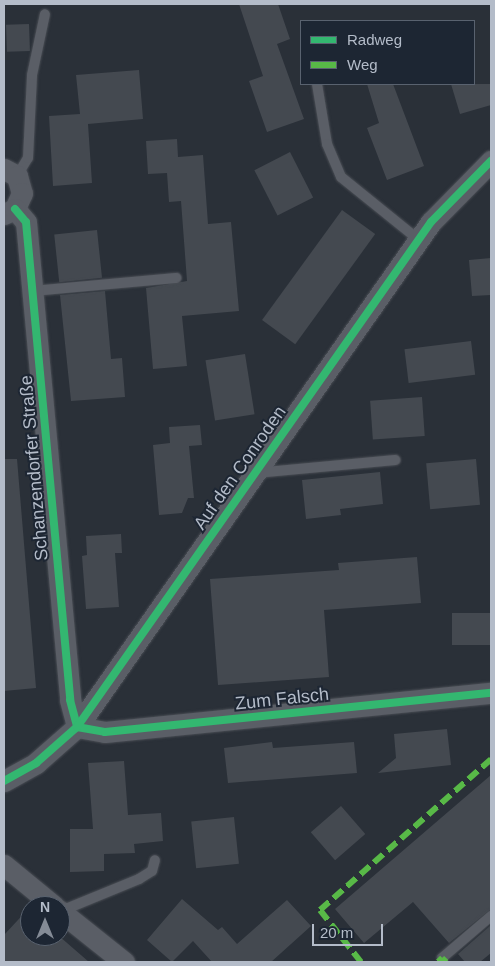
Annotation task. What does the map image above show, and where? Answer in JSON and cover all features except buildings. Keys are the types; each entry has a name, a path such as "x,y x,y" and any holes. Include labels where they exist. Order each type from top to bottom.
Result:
{"street":[{"name":"Auf den Conroden","path":"4,781 36,763 77,727 431,222 491,160"},
{"name":"Schanzendorfer Straße","path":"10,172 22,193 9,211 26,222 70,700 77,727"},
{"name":"Zum Falsch","path":"77,727 105,732 491,693"},
{"path":"4,865 42,896"},
{"path":"70,919 124,962"}],"lane":[{"path":"10,172 28,158 32,75 46,14"},
{"path":"317,85 327,144 341,177 419,240"},
{"path":"32,291 176,278"},
{"path":"254,473 395,460"},
{"path":"70,907 152,871 155,860"},
{"path":"442,958 491,916"}],"marked path":[{"path":"361,962 320,910 491,759"},
{"path":"438,962 442,958 446,962"}],"cycle path":[{"path":"4,781 36,763 77,727 431,222 491,161"},
{"path":"15,209 26,222 70,700 77,727"},
{"path":"77,727 105,732 491,693"}]}
